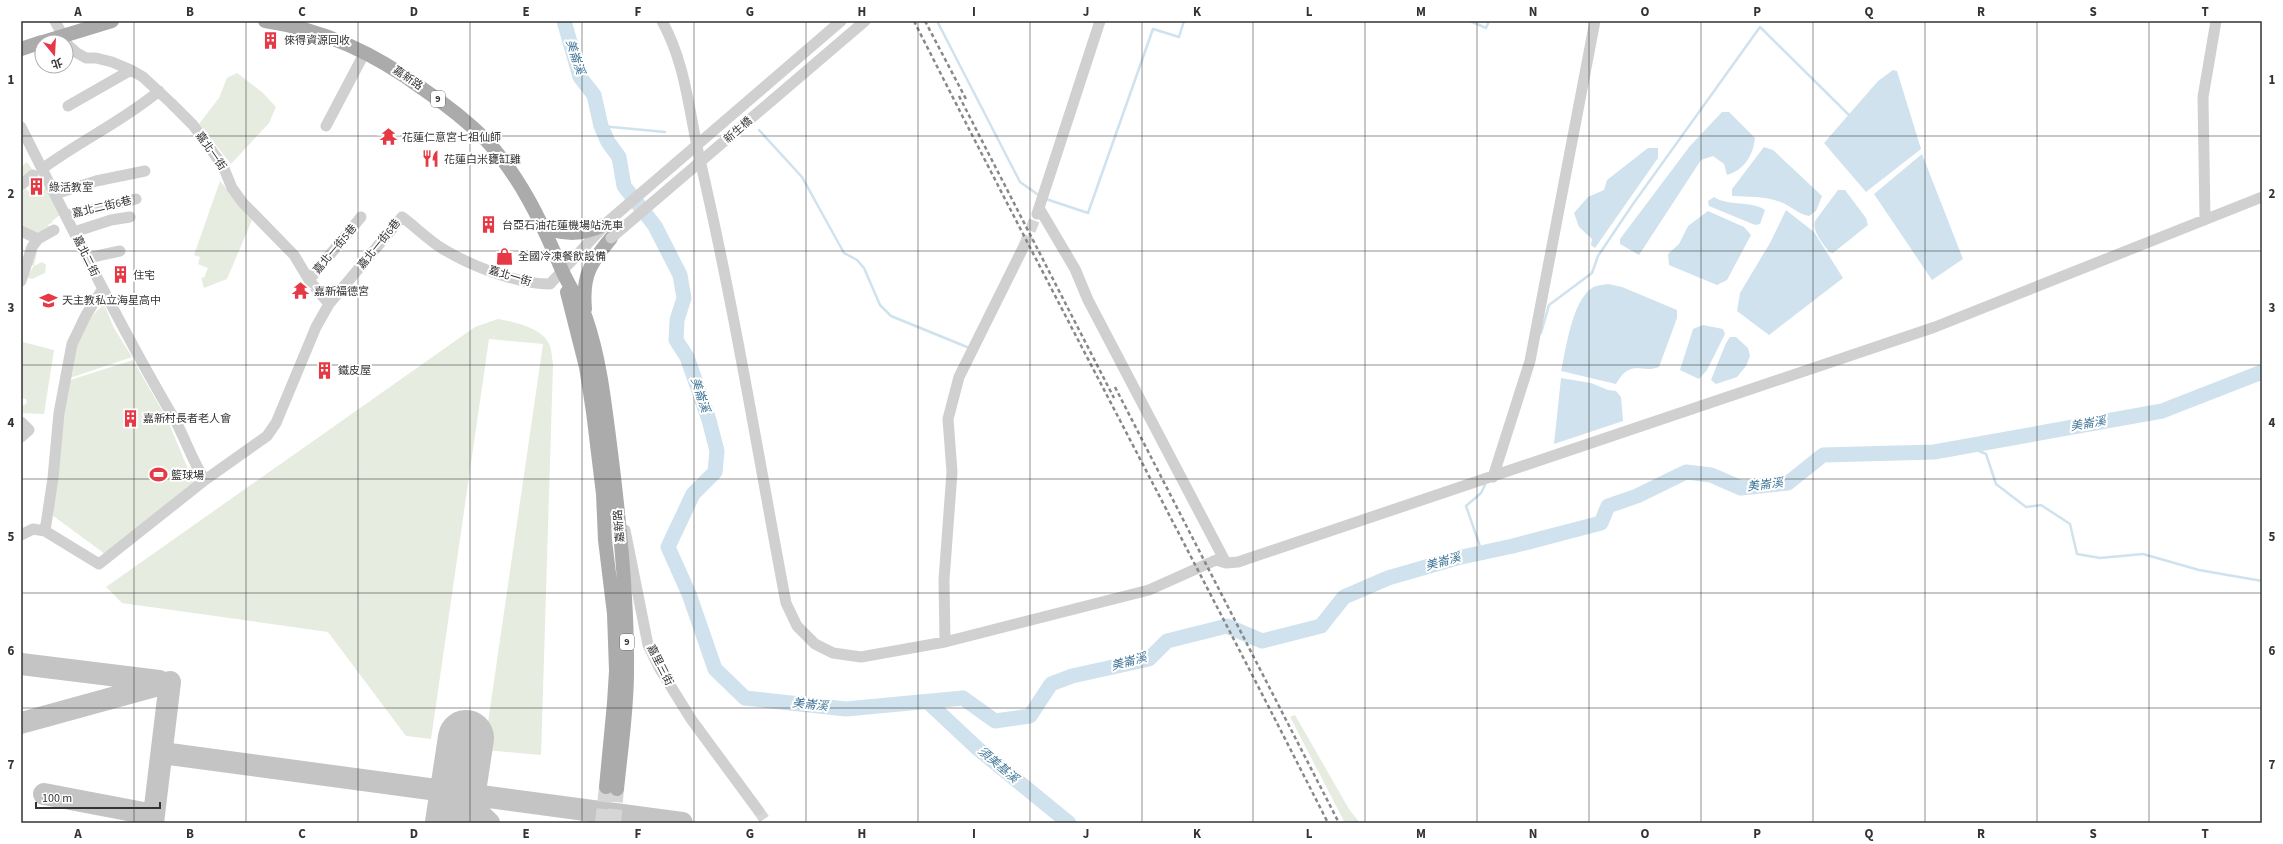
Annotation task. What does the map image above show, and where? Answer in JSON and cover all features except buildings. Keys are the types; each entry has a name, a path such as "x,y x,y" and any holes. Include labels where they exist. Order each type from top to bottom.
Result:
{"main road":[{"path":"67,34 107,21"},
{"name":"嘉新路","path":"265,21 300,26 366,52 405,75 456,112 486,140 515,177 545,228 562,270 585,316 596,354 603,388 617,495 627,616 627,667 612,788 616,671 614,614 605,540 603,494 586,367 562,270"},
{"path":"21,49 34,45"},
{"path":"545,228 572,234 585,233 604,225"},
{"path":"585,316 583,291 586,276 592,262 611,238"}],"street":[{"name":"嘉北一街","path":"55,21 63,34"},
{"path":"662,21 673,41 682,69 711,207 786,603 792,619 802,633 816,644 842,655 870,655 945,642 1149,590 1216,560 1226,563 1238,562 1935,327 2262,197"},
{"name":"新生橋","path":"562,270 604,225 841,21"},
{"name":"新生橋","path":"562,270 611,238 865,21"},
{"path":"1100,21 1040,205 1075,269 1088,300 1226,563"},
{"path":"1493,477 1530,361 1595,21"},
{"path":"2205,220 2203,97 2216,21"},
{"name":"嘉北一街","path":"74,51 76,54 86,58 96,58 112,62 131,70 143,77 159,91 193,125 223,166 232,188 243,204 294,255 308,280 329,304"},
{"path":"326,126 366,52"},
{"path":"68,106 131,70"},
{"path":"21,185 98,132 142,106 159,91"},
{"name":"嘉北二街","path":"21,127 38,172 55,194 67,215 102,290 188,447 197,468 205,480"},
{"path":"55,194 96,181 146,171"},
{"name":"嘉北二街6巷","path":"67,215 136,199"},
{"name":"嘉北一街6巷","path":"329,304 402,216 416,227"},
{"path":"74,232 111,220 130,217"},
{"name":"嘉北一街5巷","path":"308,280 361,217"},
{"name":"嘉北一街","path":"416,227 442,248 472,264 531,284 550,284 562,270"},
{"path":"21,281 32,247 38,239 54,230"},
{"path":"21,231 38,239"},
{"path":"945,642 944,580 952,472 948,419 959,377 1024,246"},
{"path":"89,262 92,257 120,251"},
{"path":"45,531 53,478 59,413 72,344 86,315 102,290"},
{"path":"21,534 34,529 45,531 99,564 205,480 266,436 276,423 316,327 329,304"},
{"path":"21,422 29,430 21,437"},
{"name":"嘉里三街","path":"617,495 648,645 660,669 691,719 758,810"}],"shaded area":[{"path":"237,73 263,93 276,107 269,123 231,164 199,124 219,98 227,78"},
{"path":"27,162 32,169 21,182 21,167"},
{"path":"220,181 252,220 227,279 204,288 201,277 204,278 208,268 198,264 200,257 194,255"},
{"path":"47,186 64,212 48,225 51,228 35,234 21,227 21,189 23,191 26,189 35,197"},
{"path":"34,251 37,252 34,266 31,265"},
{"path":"42,262 46,265 45,273 32,279 26,277 34,266"},
{"path":"104,304 114,328 132,357 67,379 75,346 85,323"},
{"path":"498,319 520,324 535,330 547,340 552,353 553,365 541,755 484,750 543,344 489,339 431,739 406,736 328,632 122,603 106,587 475,327"},
{"path":"23,342 54,350 44,414 21,413 21,407 27,403 26,399 21,398"},
{"path":"133,360 167,419 194,483 105,554 52,515 67,381"},
{"path":"1295,715 1349,809 1360,823 1345,823 1290,717"}],"water":[{"path":"1893,70 1897,71 1921,149 1866,192 1824,143 1878,81"},
{"path":"1722,112 1729,112 1755,138 1752,151 1747,161 1738,170 1727,175 1724,164 1713,156 1701,160 1639,255 1620,244 1620,239 1690,146"},
{"path":"1764,147 1773,150 1822,196 1816,211 1809,216 1798,212 1783,203 1771,199 1732,196 1732,189"},
{"path":"1648,148 1658,148 1658,158 1595,248 1591,245 1592,239 1579,227 1574,213 1588,197 1604,190 1607,180"},
{"path":"1922,154 1963,259 1932,280 1874,194"},
{"path":"1838,190 1845,190 1866,218 1868,225 1833,253 1829,252 1821,241 1814,225 1815,221"},
{"path":"1714,197 1726,202 1753,205 1765,210 1760,224 1755,225 1709,206 1708,201"},
{"path":"1786,210 1814,232 1843,278 1769,335 1737,311 1740,293 1770,243"},
{"path":"1708,211 1744,227 1751,235 1727,280 1717,285 1669,265 1668,254 1679,244 1688,226"},
{"path":"1608,284 1622,287 1677,310 1677,318 1659,367 1653,369 1631,369 1621,376 1616,384 1561,371 1571,326 1579,303 1585,294 1592,288"},
{"path":"1703,325 1723,329 1725,334 1707,370 1699,379 1680,370 1693,329"},
{"path":"1730,337 1736,337 1748,348 1750,356 1746,366 1737,377 1716,384 1711,380 1726,343"},
{"path":"1561,378 1591,383 1608,390 1616,391 1621,397 1623,421 1554,444"}],"waterway":[{"name":"美崙溪","path":"564,21 580,77 594,95 601,126 608,142 619,157 624,186 655,226 680,275 684,298 677,320 676,340 687,357 709,420 717,451 715,472 693,494 668,547 689,594 715,669 745,698 846,709 963,698 995,721 1030,716 1051,684 1072,676 1149,659 1167,641 1227,626 1262,641 1321,626 1344,597 1388,578 1457,558 1513,546 1601,523 1608,506 1637,496 1686,472 1711,475 1741,488 1788,483 1823,455 1934,452 2162,411 2262,372"},
{"path":"937,21 1020,182 1040,196"},
{"path":"1046,199 1088,213 1153,29 1179,37 1184,21"},
{"path":"1470,21 1486,28 1489,21"},
{"path":"1541,333 1549,305 1592,273 1598,256 1633,204 1760,27 1849,115"},
{"path":"601,126 665,132"},
{"path":"759,130 802,177 844,253 857,260 864,268 880,305 891,316 967,347"},
{"path":"1967,446 1986,454 1996,484 2026,507 2041,505 2070,524 2077,554 2100,558 2143,554 2199,570 2262,581"},
{"path":"1482,552 1466,506 1481,493 1485,485"},
{"name":"須美基溪","path":"929,703 977,748 1069,823"}],"taxiway":[{"path":"21,664 159,681"},
{"path":"21,723 170,682"},
{"path":"153,823 170,682"},
{"path":"162,753 682,823"},
{"path":"457,792 489,823"},
{"path":"44,794 154,815"}],"runway":[{"path":"453,823 466,738"}],"tunnel":[{"path":"1024,246 1036,216"},
{"path":"602,823 606,787"},
{"path":"614,823 617,789"},
{"path":"758,810 767,823"}],"railway":[{"path":"914,21 1328,823"},
{"path":"925,21 967,101"},
{"path":"959,96 1114,398"},
{"path":"1115,387 1339,823"}],"place":[{"name":"倈得資源回收","path":"271,40"},
{"name":"花蓮仁意宮七祖仙師","path":"389,137"},
{"name":"花蓮白米甕缸雞","path":"431,159"},
{"name":"綠活教室","path":"36,187"},
{"name":"台亞石油花蓮機場站洗車","path":"489,225"},
{"name":"全國冷凍餐飲設備","path":"505,256"},
{"name":"住宅","path":"120,275"},
{"name":"嘉新福德宮","path":"301,291"},
{"name":"天主教私立海星高中","path":"49,300"},
{"name":"鐵皮屋","path":"325,370"},
{"name":"嘉新村長者老人會","path":"130,418"},
{"name":"籃球場","path":"158,475"}]}
